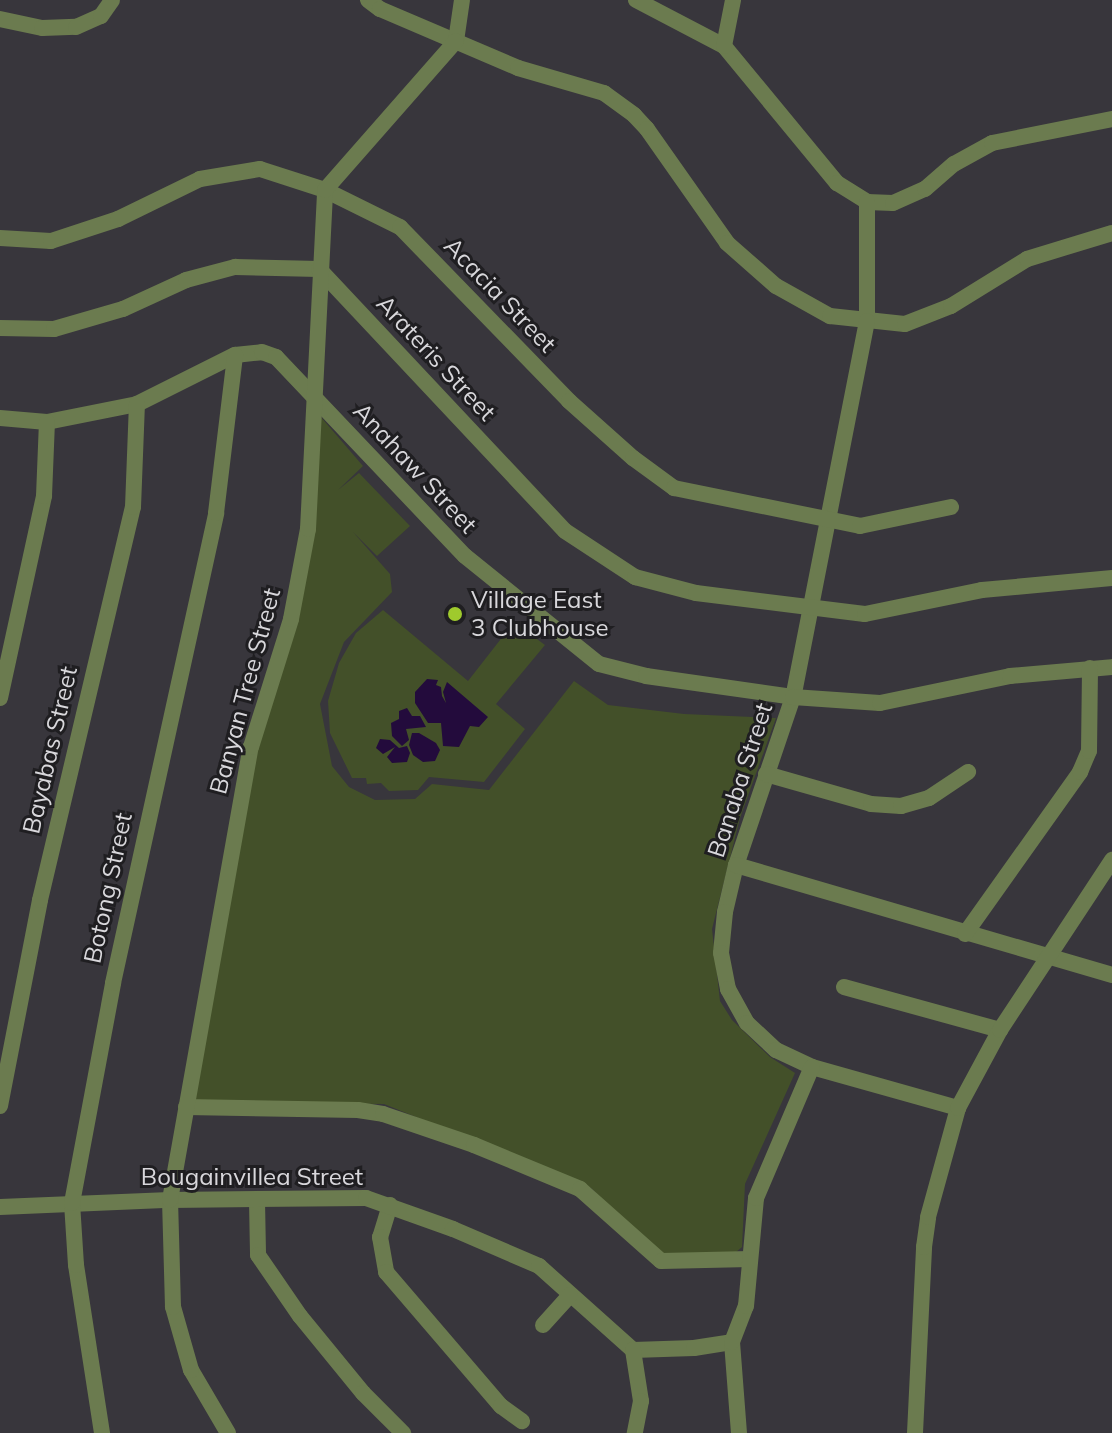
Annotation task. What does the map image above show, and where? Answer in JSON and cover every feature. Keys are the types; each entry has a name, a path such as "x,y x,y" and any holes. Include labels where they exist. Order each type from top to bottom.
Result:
{"street":[{"path":"0,19 42,28 76,27 101,16 112,0"},
{"path":"368,0 380,9 518,68 604,93 641,122 727,243 753,267 802,303 830,316 905,324 951,306 1027,259 1112,233"},
{"path":"325,190 456,41 462,0"},
{"path":"636,0 724,46 837,183 867,202 893,203 925,189 954,164 992,143 1112,119"},
{"path":"724,46 733,0"},
{"name":"Acacia Street","path":"0,238 51,241 118,219 200,179 260,169 325,190 400,227 569,401 633,458 674,488 860,526 951,507"},
{"name":"Banyan Tree Street","path":"228,1433 191,1370 173,1307 170,1200 251,747 291,619 308,529 325,190"},
{"name":"Banaba Street","path":"867,202 867,321 825,521 793,697 736,865 725,912 721,953 728,989 747,1023 776,1050 812,1067 958,1108"},
{"path":"0,328 54,329 123,309 186,280 235,267 319,269"},
{"name":"Arateris Street","path":"319,269 565,531 635,577 696,593 865,614 982,590 1112,578"},
{"name":"Anahaw Street","path":"0,418 47,422 137,404 235,355 262,352 276,357 465,556 599,664 646,676 793,697 880,703 1010,676 1112,667"},
{"name":"Botong Street","path":"102,1433 76,1265 72,1203 113,983 216,513 235,355"},
{"name":"Bayabas Street","path":"0,1106 40,900 133,507 137,404"},
{"path":"0,698 44,496 47,422"},
{"path":"965,934 1080,772 1089,751 1090,668"},
{"path":"766,774 871,804 901,806 929,798 968,772"},
{"path":"915,1433 924,1247 958,1108 1000,1030 1112,860"},
{"path":"736,865 1112,975"},
{"path":"844,987 1000,1030"},
{"path":"739,1433 732,1342 734,1330 746,1306 756,1198 812,1067"},
{"path":"186,1107 358,1110 383,1114 474,1145 580,1189 661,1261 750,1259"},
{"name":"Bougainvillea Street","path":"0,1207 170,1200 366,1198 539,1266 570,1295"},
{"path":"257,1201 258,1255 300,1316 363,1393 403,1433"},
{"path":"390,1205 380,1237 386,1272 501,1406 522,1421"},
{"path":"543,1325 570,1295 633,1350 641,1401 635,1433"},
{"path":"633,1350 694,1348 732,1342"}],"green space":[{"path":"320,416 363,466 338,490 359,473 410,526 377,556 353,532 390,574 392,592 344,642 320,704 332,766 349,787 375,800 415,799 432,784 489,790 574,681 608,705 684,714 776,718 740,818 712,929 720,1001 732,1020 770,1057 795,1073 745,1184 742,1247 735,1253 663,1257 591,1188 384,1104 192,1102 257,749 297,622"},
{"path":"383,610 468,681 514,622 545,645 496,704 525,729 484,782 429,777 418,790 389,791 381,783 367,784 366,778 352,778 330,733 328,701 339,663 356,633"}],"shaded area":[{"path":"427,679 438,680 436,685 441,687 446,703 443,692 447,682 488,717 479,727 470,726 459,747 443,746 441,723 428,723 415,703 415,692"},
{"path":"407,708 412,716 420,716 426,727 406,729 409,740 402,746 392,736 391,723 399,719 399,711"},
{"path":"412,733 419,733 436,743 440,750 435,761 423,762 413,755 409,745"},
{"path":"380,739 390,740 399,748 407,746 410,753 407,762 392,763 387,757 395,747 383,754 376,748"}],"place":[{"name":"Village East 3 Clubhouse","path":"455,614"}]}
